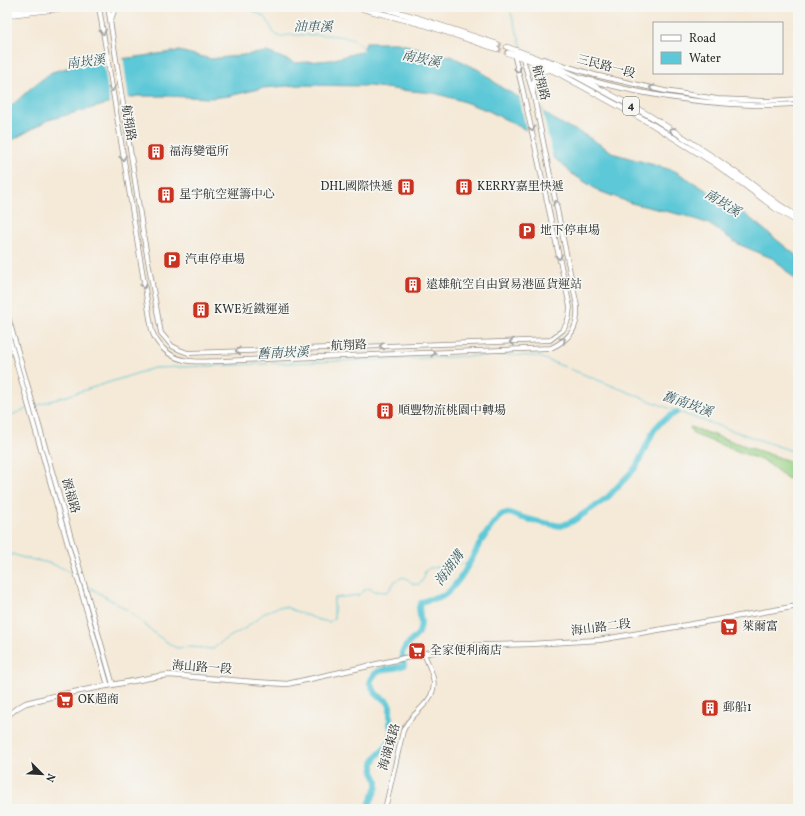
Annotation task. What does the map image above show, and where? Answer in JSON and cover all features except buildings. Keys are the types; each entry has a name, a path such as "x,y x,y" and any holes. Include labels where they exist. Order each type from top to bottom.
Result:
{"main road":[{"path":"8,10 30,7"},
{"path":"8,10 73,7"},
{"path":"356,7 497,46 418,18 380,7"},
{"name":"三民路一段","path":"508,50 525,56"},
{"name":"4","path":"525,56 650,122 714,163 775,208 798,222"},
{"name":"4","path":"525,56 574,75 650,116 683,137 798,217"},
{"path":"534,94 534,79 542,71 546,69 551,70"},
{"name":"海山路二段","path":"403,659 459,646 599,640 798,606"},
{"name":"海山路一段","path":"7,716 26,703 58,695 150,677 170,675 287,684 403,659"}],"street":[{"name":"航翔路","path":"99,7 152,331 154,338 163,348 178,359 186,361 551,348 565,340 574,328 578,314 577,306 525,56"},
{"name":"航翔路","path":"108,7 161,333 172,346 188,353 550,340 563,330 570,316 570,307 514,52"},
{"path":"111,24 116,7"},
{"name":"三民路一段","path":"525,56 595,75 665,91 718,99 767,101 798,99"},
{"name":"三民路一段","path":"574,75 604,84 662,97 723,104 798,104"},
{"name":"源福路","path":"7,313 110,685"},
{"name":"源福路","path":"7,330 110,685"},
{"name":"海湖東路","path":"385,809 403,731 410,719 433,694 434,678 424,654"}],"green space":[{"path":"690,427 798,464 798,483 787,478 766,462 693,434"}],"water":[{"name":"南崁溪","path":"366,43 397,43 453,57 479,70 502,88 535,106 556,121 585,135 615,154 675,171 746,215 798,257 798,282 774,259 738,244 709,224 686,216 631,203 599,191 571,173 544,149 526,130 489,111 434,93 370,86 299,85 263,88 229,96 210,98 137,96 48,120 7,143 7,110 32,87 52,72 89,62 179,51 211,59 267,52 295,63 331,60 363,51"}],"pier":[{"path":"123,56 129,101 110,106 103,58"},
{"path":"519,95 542,108 553,159 527,134"}],"waterway":[{"name":"油車溪","path":"134,7 135,9 170,7"},
{"name":"油車溪","path":"247,7 266,18 274,33 280,37 286,35 339,36 352,40 366,49"},
{"path":"511,13 523,51"},
{"path":"542,108 544,113"},
{"name":"舊南崁溪","path":"35,406 154,368 502,355 537,356 565,367"},
{"name":"舊南崁溪","path":"570,369 681,413 798,453"},
{"name":"舊南崁溪","path":"7,417 28,408"},
{"name":"海湖溝","path":"482,540 493,524 503,514 510,513 539,522 561,526 573,521 607,498 636,467 654,430 662,421 677,412"},
{"name":"海湖溝","path":"367,809 377,787 377,780 373,772 373,763 389,742 392,733 390,724 390,706 387,701 376,694 370,683 376,673 404,665 402,653 406,646 419,633 421,624 419,607 422,602 429,599 442,597 454,587 464,573 479,545"},
{"path":"7,558 13,554 55,565 69,571 74,575"},
{"name":"海湖溝","path":"464,564 470,563"},
{"path":"131,613 158,636 176,648 191,647 213,649 224,640 244,629 266,612 278,607 286,607 319,620 330,622 334,618 334,598 359,595 369,588 373,591 386,592 395,581 403,577 408,579 413,584 420,584 424,578 425,571 430,568 462,564"},
{"path":"86,585 127,610"}],"tunnel":[{"path":"497,44 507,47"},
{"path":"497,49 508,53"}],"place":[{"name":"福海變電所","path":"156,152"},
{"name":"DHL國際快遞","path":"406,187"},
{"name":"KERRY嘉里快遞","path":"464,187"},
{"name":"星宇航空運籌中心","path":"166,195"},
{"name":"地下停車場","path":"527,231"},
{"name":"汽車停車場","path":"172,260"},
{"name":"遠雄航空自由貿易港區貨運站","path":"413,285"},
{"name":"KWE近鐵運通","path":"201,310"},
{"name":"順豐物流桃園中轉場","path":"385,411"},
{"name":"萊爾富","path":"729,627"},
{"name":"全家便利商店","path":"417,651"},
{"name":"OK超商","path":"65,700"},
{"name":"郵船1","path":"710,708"}]}
